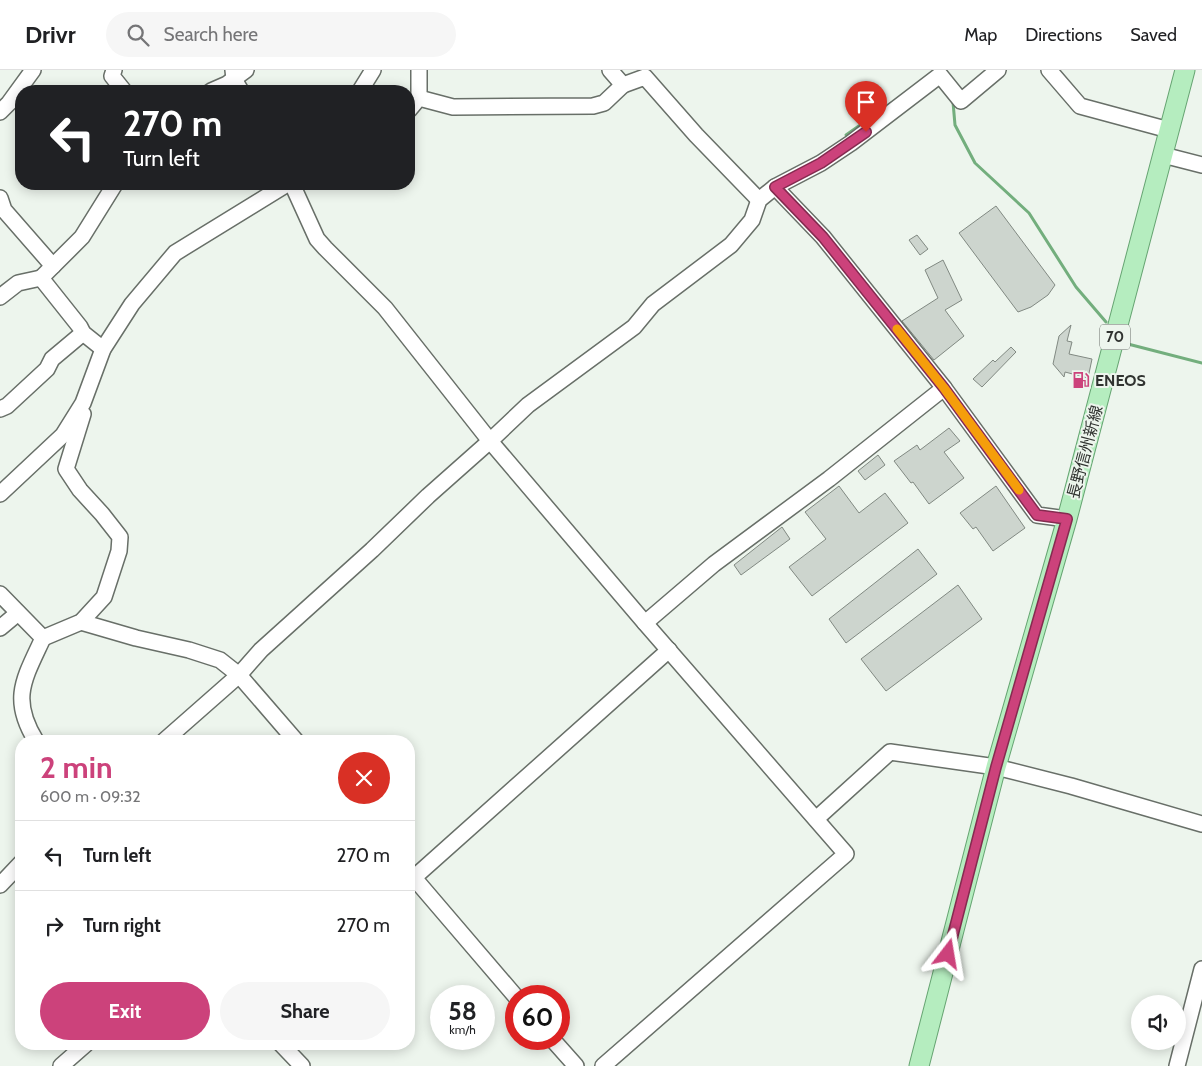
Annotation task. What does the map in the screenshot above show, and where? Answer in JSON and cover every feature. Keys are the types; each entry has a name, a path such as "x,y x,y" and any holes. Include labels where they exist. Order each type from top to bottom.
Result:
{"main road":[{"name":"長野信州新線","path":"919,1066 996,767 1067,519 1185,70"}],"street":[{"path":"22,85 33,70"},
{"path":"114,70 112,76 119,85"},
{"path":"364,85 373,70"},
{"path":"415,97 419,70"},
{"path":"610,70 623,85"},
{"path":"171,735 239,674 261,650 528,405 634,327 654,304 731,245 752,220 759,200 775,187 821,163 851,143 940,75 961,101 998,70"},
{"path":"1048,70 1080,106 1169,130"},
{"path":"224,85 239,77"},
{"path":"415,104 453,107 593,106 604,103 623,85 645,77 696,135 759,200"},
{"path":"0,112 15,96"},
{"path":"1163,154 1202,165"},
{"path":"775,187 823,237 944,388 1037,515 1067,519"},
{"path":"4,289 18,283 41,278 82,237 111,190"},
{"path":"0,494 63,435 83,403 103,349 132,304 175,253 277,190"},
{"path":"295,190 317,239 324,248 385,308 490,441 846,854 603,1066"},
{"path":"0,198 4,210 53,266"},
{"path":"41,278 83,333 103,349"},
{"path":"0,409 7,406 47,369 52,359 83,333"},
{"path":"645,623 714,564 829,479 944,388"},
{"path":"32,735 23,714 20,698 29,666 43,638 81,622 104,597 119,551 120,537 80,490 66,469 83,412 83,403"},
{"path":"0,594 43,638"},
{"path":"0,628 18,613"},
{"path":"81,622 136,638 190,650 220,660 239,674 291,735"},
{"path":"415,873 669,650"},
{"path":"816,819 890,752 996,767 1071,786 1202,824"},
{"path":"0,885 15,869"},
{"path":"415,883 505,985"},
{"path":"1176,1066 1202,969"},
{"path":"61,1066 79,1050"},
{"path":"287,1050 302,1066"},
{"path":"562,1050 576,1066"}],"building":[{"path":"996,206 1055,285 1048,295 1031,307 1018,312 959,233"},
{"path":"917,235 928,249 920,255 909,240"},
{"path":"943,260 962,300 945,310 964,336 934,360 902,321 938,298 925,270"},
{"path":"1071,325 1067,341 1072,342 1069,354 1092,359 1088,378 1065,372 1064,377 1053,364 1059,336"},
{"path":"1011,347 1016,352 982,387 973,379 993,360 995,362"},
{"path":"949,428 960,441 944,452 964,478 929,504 894,461 917,445 920,450"},
{"path":"878,455 885,465 865,480 858,471"},
{"path":"839,486 859,513 885,493 908,523 812,596 789,567 826,539 805,512"},
{"path":"996,486 1025,528 993,551 976,527 973,529 960,513"},
{"path":"782,527 790,539 741,575 734,565"},
{"path":"918,549 937,574 846,643 829,619"},
{"path":"958,585 982,619 886,691 861,659"}],"waterway":[{"path":"846,135 893,102"},
{"path":"953,102 955,125 975,163 1029,213 1076,287 1106,322"},
{"path":"1124,343 1202,363"}],"slow traffic":[{"path":"897,329 944,388 1019,490"}],"place":[{"name":"ENEOS","path":"1081,380"}],"route":[{"path":"866,132 821,163 775,187 823,237 944,388 1037,515 1067,519 996,767 948,954"}]}
